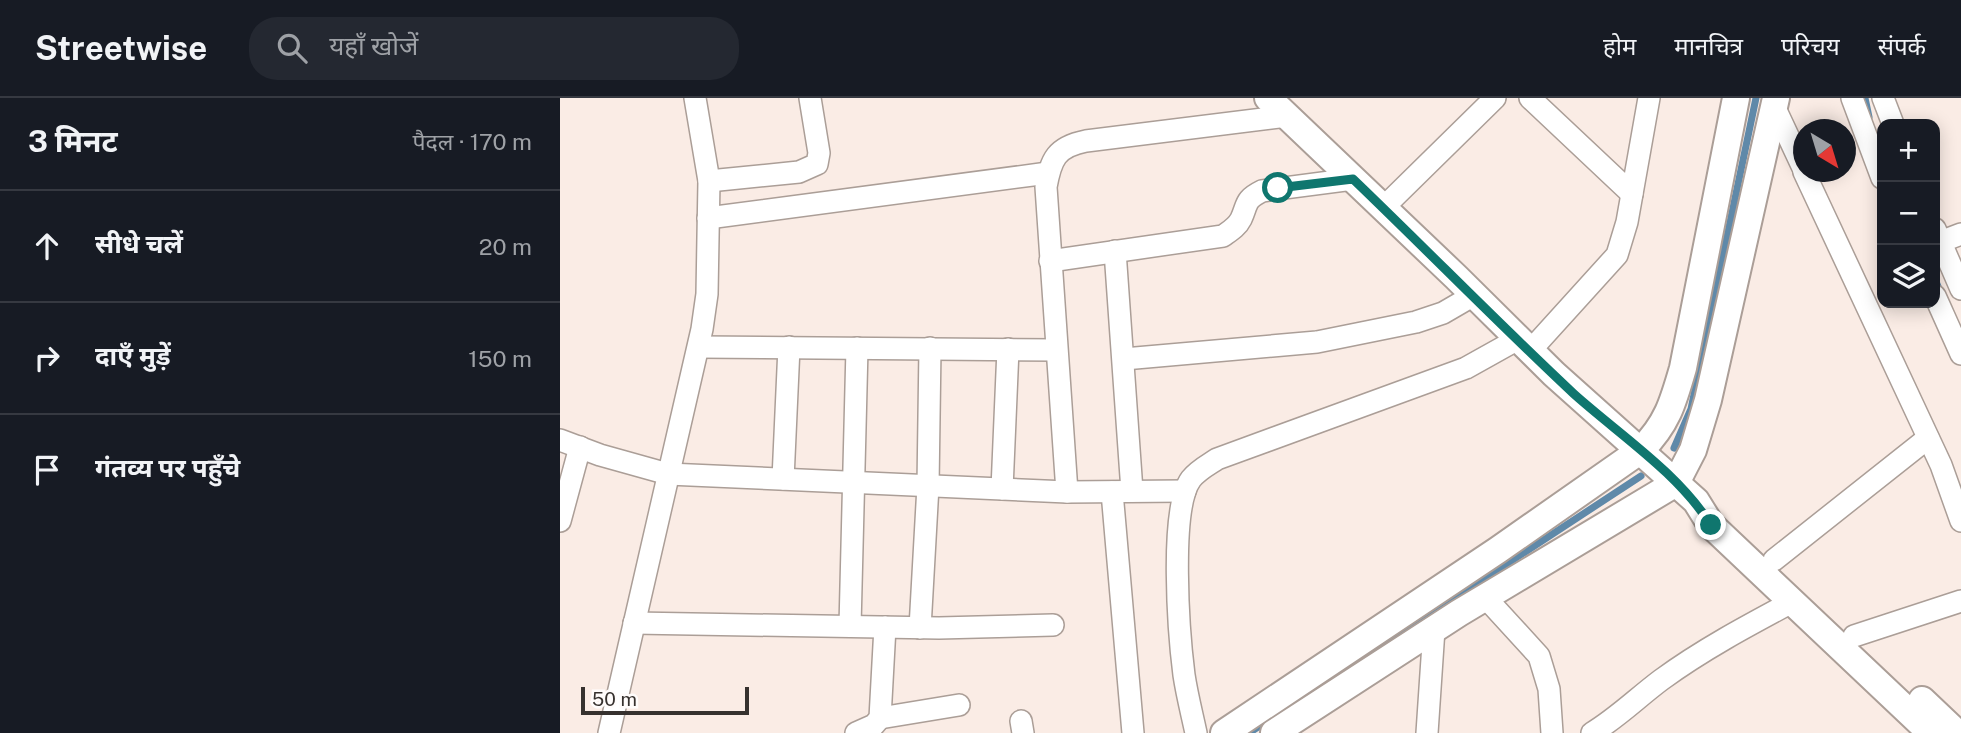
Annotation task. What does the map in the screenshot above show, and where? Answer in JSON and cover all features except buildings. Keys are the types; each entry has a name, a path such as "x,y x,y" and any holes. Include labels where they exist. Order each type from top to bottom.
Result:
{"street":[{"path":"609,733 699,347 707,294 709,181 695,98"},
{"path":"709,181 799,172 817,164 819,153 810,98"},
{"path":"1383,208 1495,98"},
{"path":"1530,98 1632,194"},
{"path":"1196,733 1184,677 1178,612 1178,526 1185,491 1191,479 1217,459 1524,345 1617,255 1623,242 1648,98"},
{"path":"1224,733 1498,550 1641,450 1658,433 1670,411 1683,368 1736,98"},
{"path":"1852,98 1877,165"},
{"path":"1883,98 1891,119"},
{"path":"1775,102 1793,145"},
{"path":"1274,733 1485,597 1676,483 1693,450 1708,400 1775,102"},
{"path":"1067,492 1046,187 1052,161 1070,145 1278,107 1608,425 1641,450 1696,501 1711,525 1931,733"},
{"path":"708,218 1048,173"},
{"path":"1050,261 1223,236 1234,229 1241,219 1251,196 1262,191 1353,179"},
{"path":"1809,182 1941,465 1961,521"},
{"path":"1940,235 1961,234"},
{"path":"1940,240 1961,289"},
{"path":"1115,251 1124,359 1122,491 1133,733"},
{"path":"1124,359 1317,342 1416,322 1443,313 1474,295"},
{"path":"1940,307 1961,354"},
{"path":"699,347 1056,350"},
{"path":"783,479 789,347"},
{"path":"850,626 857,348"},
{"path":"920,628 928,486 930,348"},
{"path":"1002,489 1008,349"},
{"path":"1774,560 1928,438"},
{"path":"560,521 570,443 600,455 668,474 1067,492 1185,491"},
{"path":"1696,501 1722,512 1957,733"},
{"path":"1485,597 1539,656 1549,689 1552,733"},
{"path":"1854,636 1961,601"},
{"path":"1592,733 1709,647 1792,602"},
{"path":"634,623 920,628 1053,625"},
{"path":"880,718 885,627"},
{"path":"1427,733 1434,629"},
{"path":"861,733 880,718 914,723 959,705"}],"waterway":[{"path":"1674,448 1691,409 1756,98"},
{"path":"1865,98 1869,117"},
{"path":"1249,733 1641,476"}],"route":[{"path":"1278,188 1353,179 1608,425 1641,450 1696,501 1711,525"}]}
